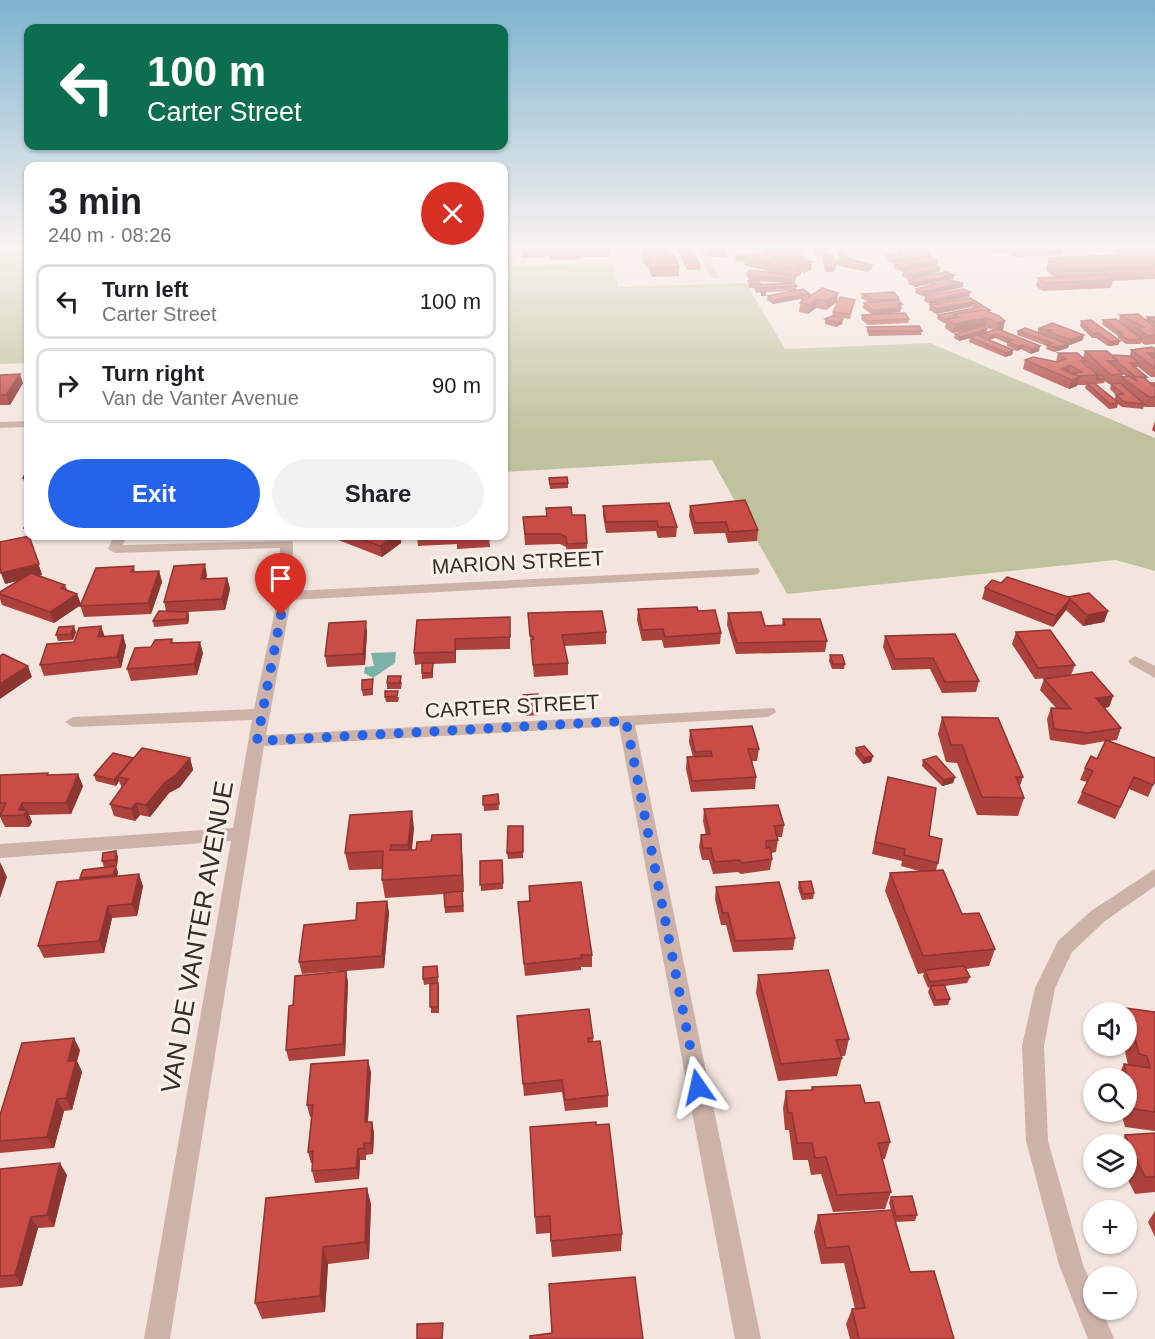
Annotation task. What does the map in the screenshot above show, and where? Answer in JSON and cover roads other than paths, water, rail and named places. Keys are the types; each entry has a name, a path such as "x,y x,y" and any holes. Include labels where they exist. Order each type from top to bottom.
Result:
{"street":[{"path":"0,425 24,424"},
{"name":"VAN DE VANTER AVENUE","path":"118,540 115,549 287,544 285,596 261,714 157,1339"},
{"name":"MARION STREET","path":"285,596 753,571"},
{"path":"1135,661 1155,673"},
{"name":"CARTER STREET","path":"257,741 768,712"},
{"path":"73,722 261,714"},
{"path":"626,721 748,1339"},
{"path":"0,851 242,834"},
{"path":"1101,1339 1071,1265 1037,1141 1033,1046 1045,988 1065,947 1098,916 1155,876"}],"water":[{"path":"396,652 395,663 373,678 364,673 365,667 374,666 371,653"}]}
